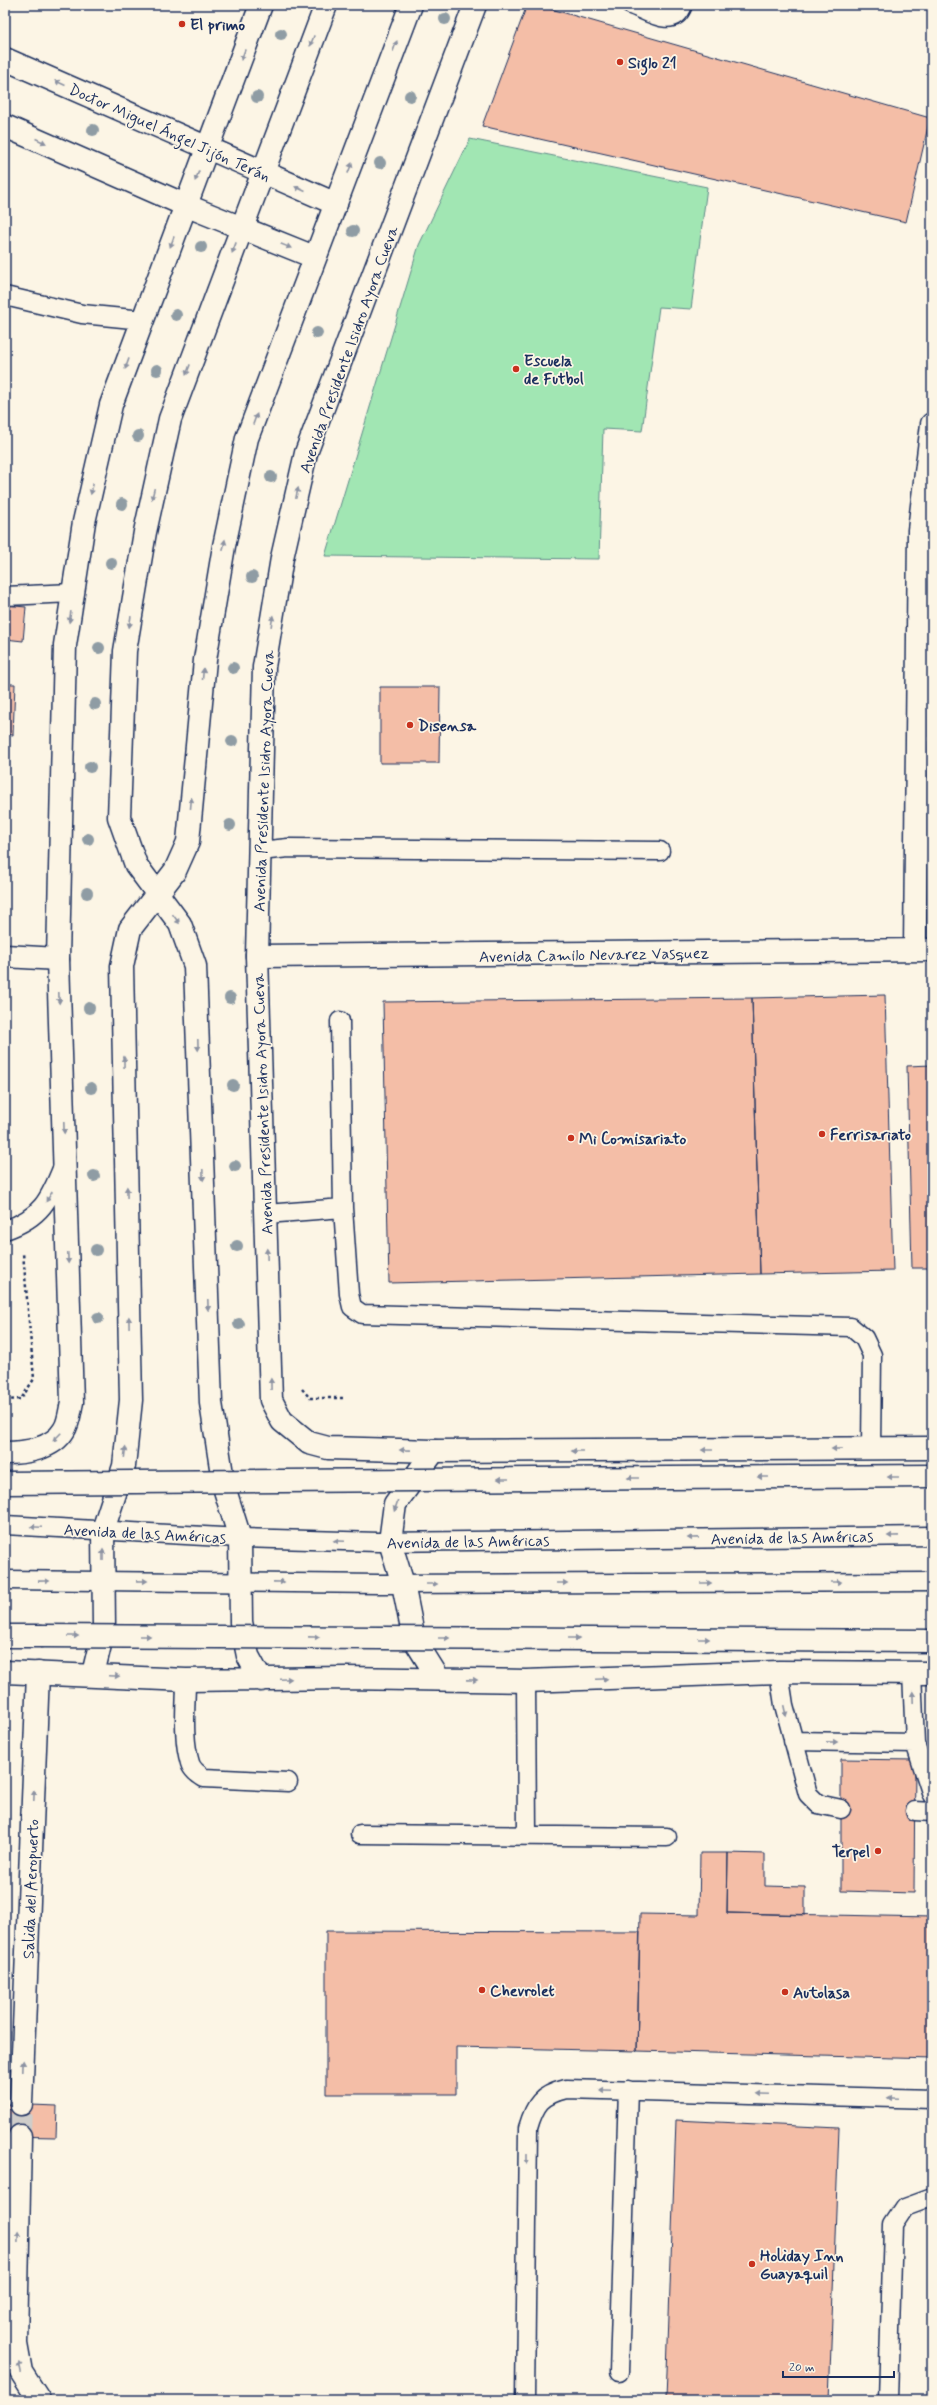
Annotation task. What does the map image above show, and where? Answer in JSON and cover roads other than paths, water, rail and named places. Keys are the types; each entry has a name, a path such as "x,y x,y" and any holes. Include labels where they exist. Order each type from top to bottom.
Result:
{"main road":[{"path":"5,1453 19,1453 50,1444 65,1430 72,1402 58,959 65,645 84,522 111,405 261,5"},
{"path":"261,1680 248,1656 241,1622 240,1538 224,1487 212,1403 195,966 180,924 136,865 119,817 125,651 145,532 170,419 326,5"},
{"path":"93,1674 104,1628 103,1530 124,1466 131,1400 122,966 130,929 175,871 188,842 204,660 224,546 248,438 314,257 336,204 411,5"},
{"name":"Avenida Presidente Isidro Ayora Cueva","path":"434,1451 328,1448 309,1443 282,1420 271,1400 257,956 264,667 282,558 306,453 475,5"},
{"name":"Doctor Miguel Ángel Jijón Terán","path":"5,59 336,204"},
{"path":"5,126 186,205 314,257"},
{"path":"923,950 919,530 932,424"},
{"name":"Avenida Camilo Nevarez Vasquez","path":"257,956 923,950"},
{"path":"5,956 58,959"},
{"path":"440,1679 414,1639 403,1584 390,1542 395,1504 434,1451 932,1448"},
{"path":"5,1483 932,1476"},
{"path":"5,1636 932,1641"},
{"path":"5,1672 93,1674 186,1680 346,1678 526,1681 779,1672 922,1673"},
{"name":"Salida del Aeropuerto","path":"21,2104 38,1673"},
{"path":"20,2136 16,2344 21,2372 34,2395 39,2400"}],"lane":[{"path":"631,5 666,18 673,18 680,14 682,5"},
{"path":"5,296 82,314 143,320"},
{"path":"5,596 73,593"},
{"path":"260,851 288,848 660,851"},
{"path":"340,1021 343,1208 349,1294 352,1307 362,1314 852,1327 864,1338 872,1355 871,1448"},
{"path":"13,1227 39,1212 52,1194 65,1161"},
{"path":"266,1214 343,1208"},
{"name":"Avenida de las Américas","path":"5,1526 240,1538 390,1542 932,1536"},
{"path":"5,1580 403,1584 932,1582"},
{"path":"779,1672 793,1741 808,1794 818,1804 841,1810"},
{"path":"922,1673 915,1743 932,1795"},
{"path":"186,1680 186,1735 190,1763 195,1772 204,1778 288,1782"},
{"path":"526,1681 527,1834"},
{"path":"793,1741 915,1743"},
{"path":"360,1834 527,1834 667,1837"},
{"path":"526,2400 528,2128 532,2113 539,2102 551,2092 566,2088 932,2099"},
{"path":"619,2372 628,2090"},
{"path":"888,2400 893,2225 905,2206 932,2197"}],"tunnel":[{"path":"20,2136 21,2104"}],"place":[{"name":"El primo","path":"182,24"},
{"name":"Siglo 21","path":"620,62"},
{"name":"Escuela de Futbol","path":"516,369"},
{"name":"Disensa","path":"410,725"},
{"name":"Ferrisariato","path":"822,1134"},
{"name":"Mi Comisariato","path":"571,1138"},
{"name":"Terpel","path":"878,1851"},
{"name":"Chevrolet","path":"482,1990"},
{"name":"Autolasa","path":"785,1992"},
{"name":"Holiday Inn Guayaquil","path":"752,2264"}]}
